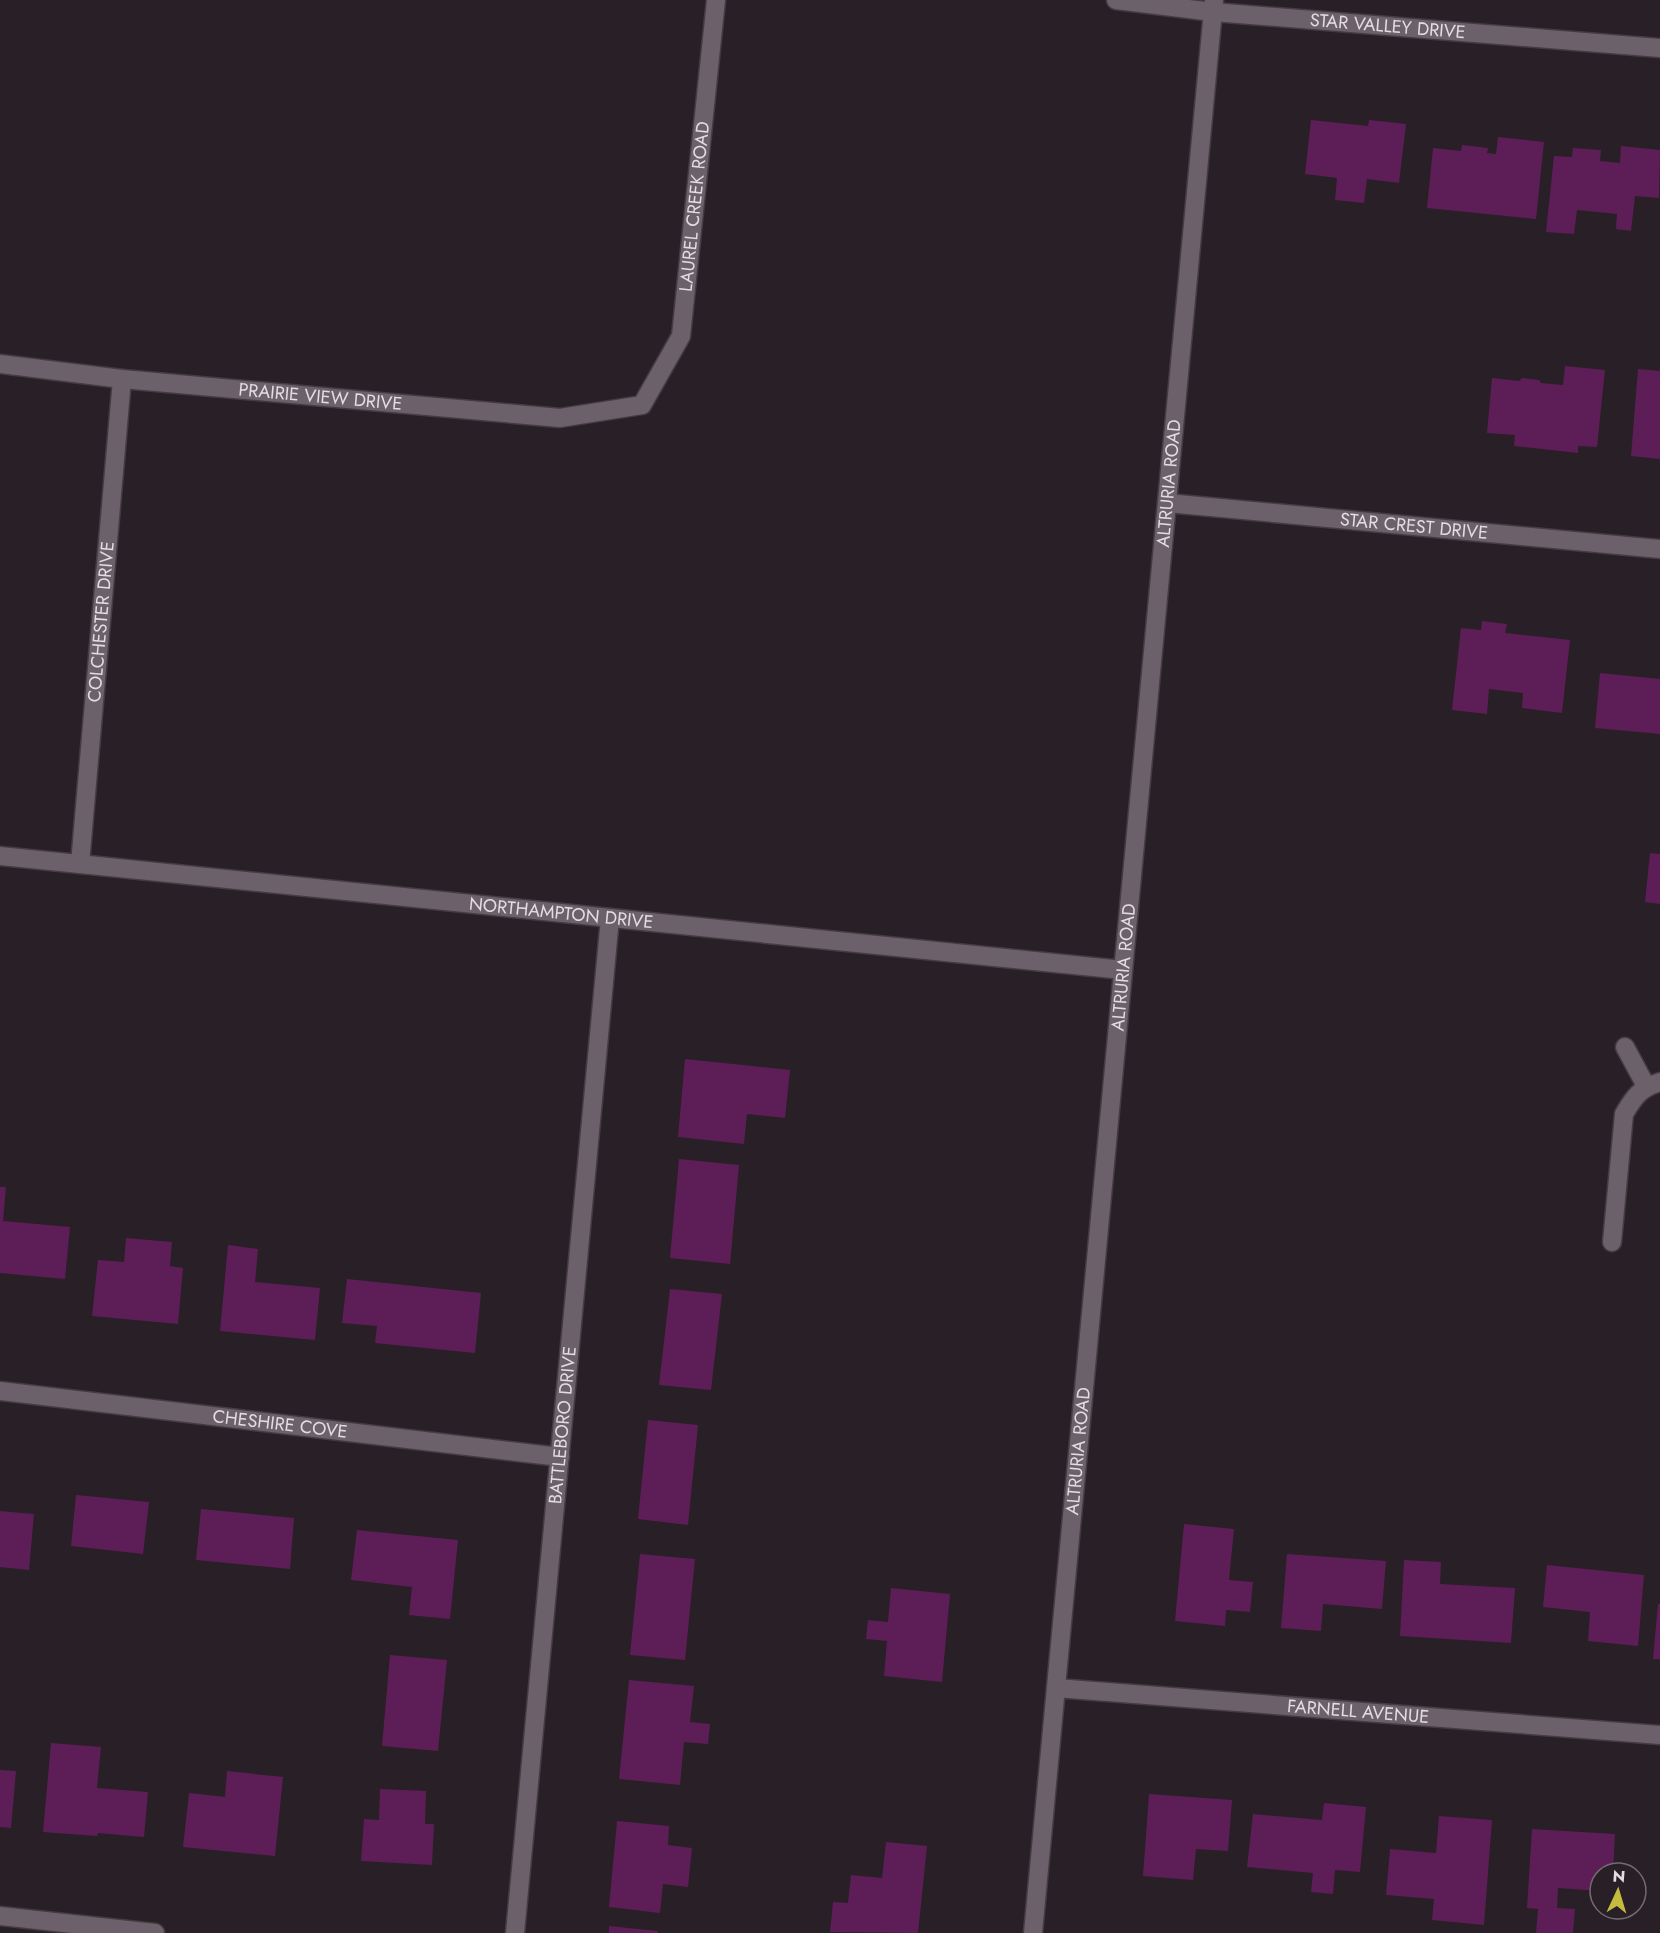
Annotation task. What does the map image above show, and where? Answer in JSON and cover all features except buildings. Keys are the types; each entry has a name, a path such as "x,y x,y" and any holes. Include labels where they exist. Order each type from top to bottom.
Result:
{"street":[{"name":"LAUREL CREEK ROAD","path":"642,405 681,336 716,0"},
{"name":"STAR VALLEY DRIVE","path":"1116,0 1214,6 1660,48"},
{"name":"ALTRURIA ROAD","path":"1033,1933 1214,6"},
{"name":"PRAIRIE VIEW DRIVE","path":"0,364 122,379 560,418 642,405"},
{"name":"COLCHESTER DRIVE","path":"80,864 122,379"},
{"name":"STAR CREST DRIVE","path":"1167,502 1660,549"},
{"name":"NORTHAMPTON DRIVE","path":"0,856 1123,970"},
{"name":"BATTLEBORO DRIVE","path":"515,1933 610,918"},
{"path":"1612,1242 1624,1114 1634,1098 1653,1084 1625,1047"},
{"name":"CHESHIRE COVE","path":"0,1391 560,1457"},
{"name":"FARNELL AVENUE","path":"1056,1688 1660,1735"},
{"path":"0,1916 155,1933"}]}
